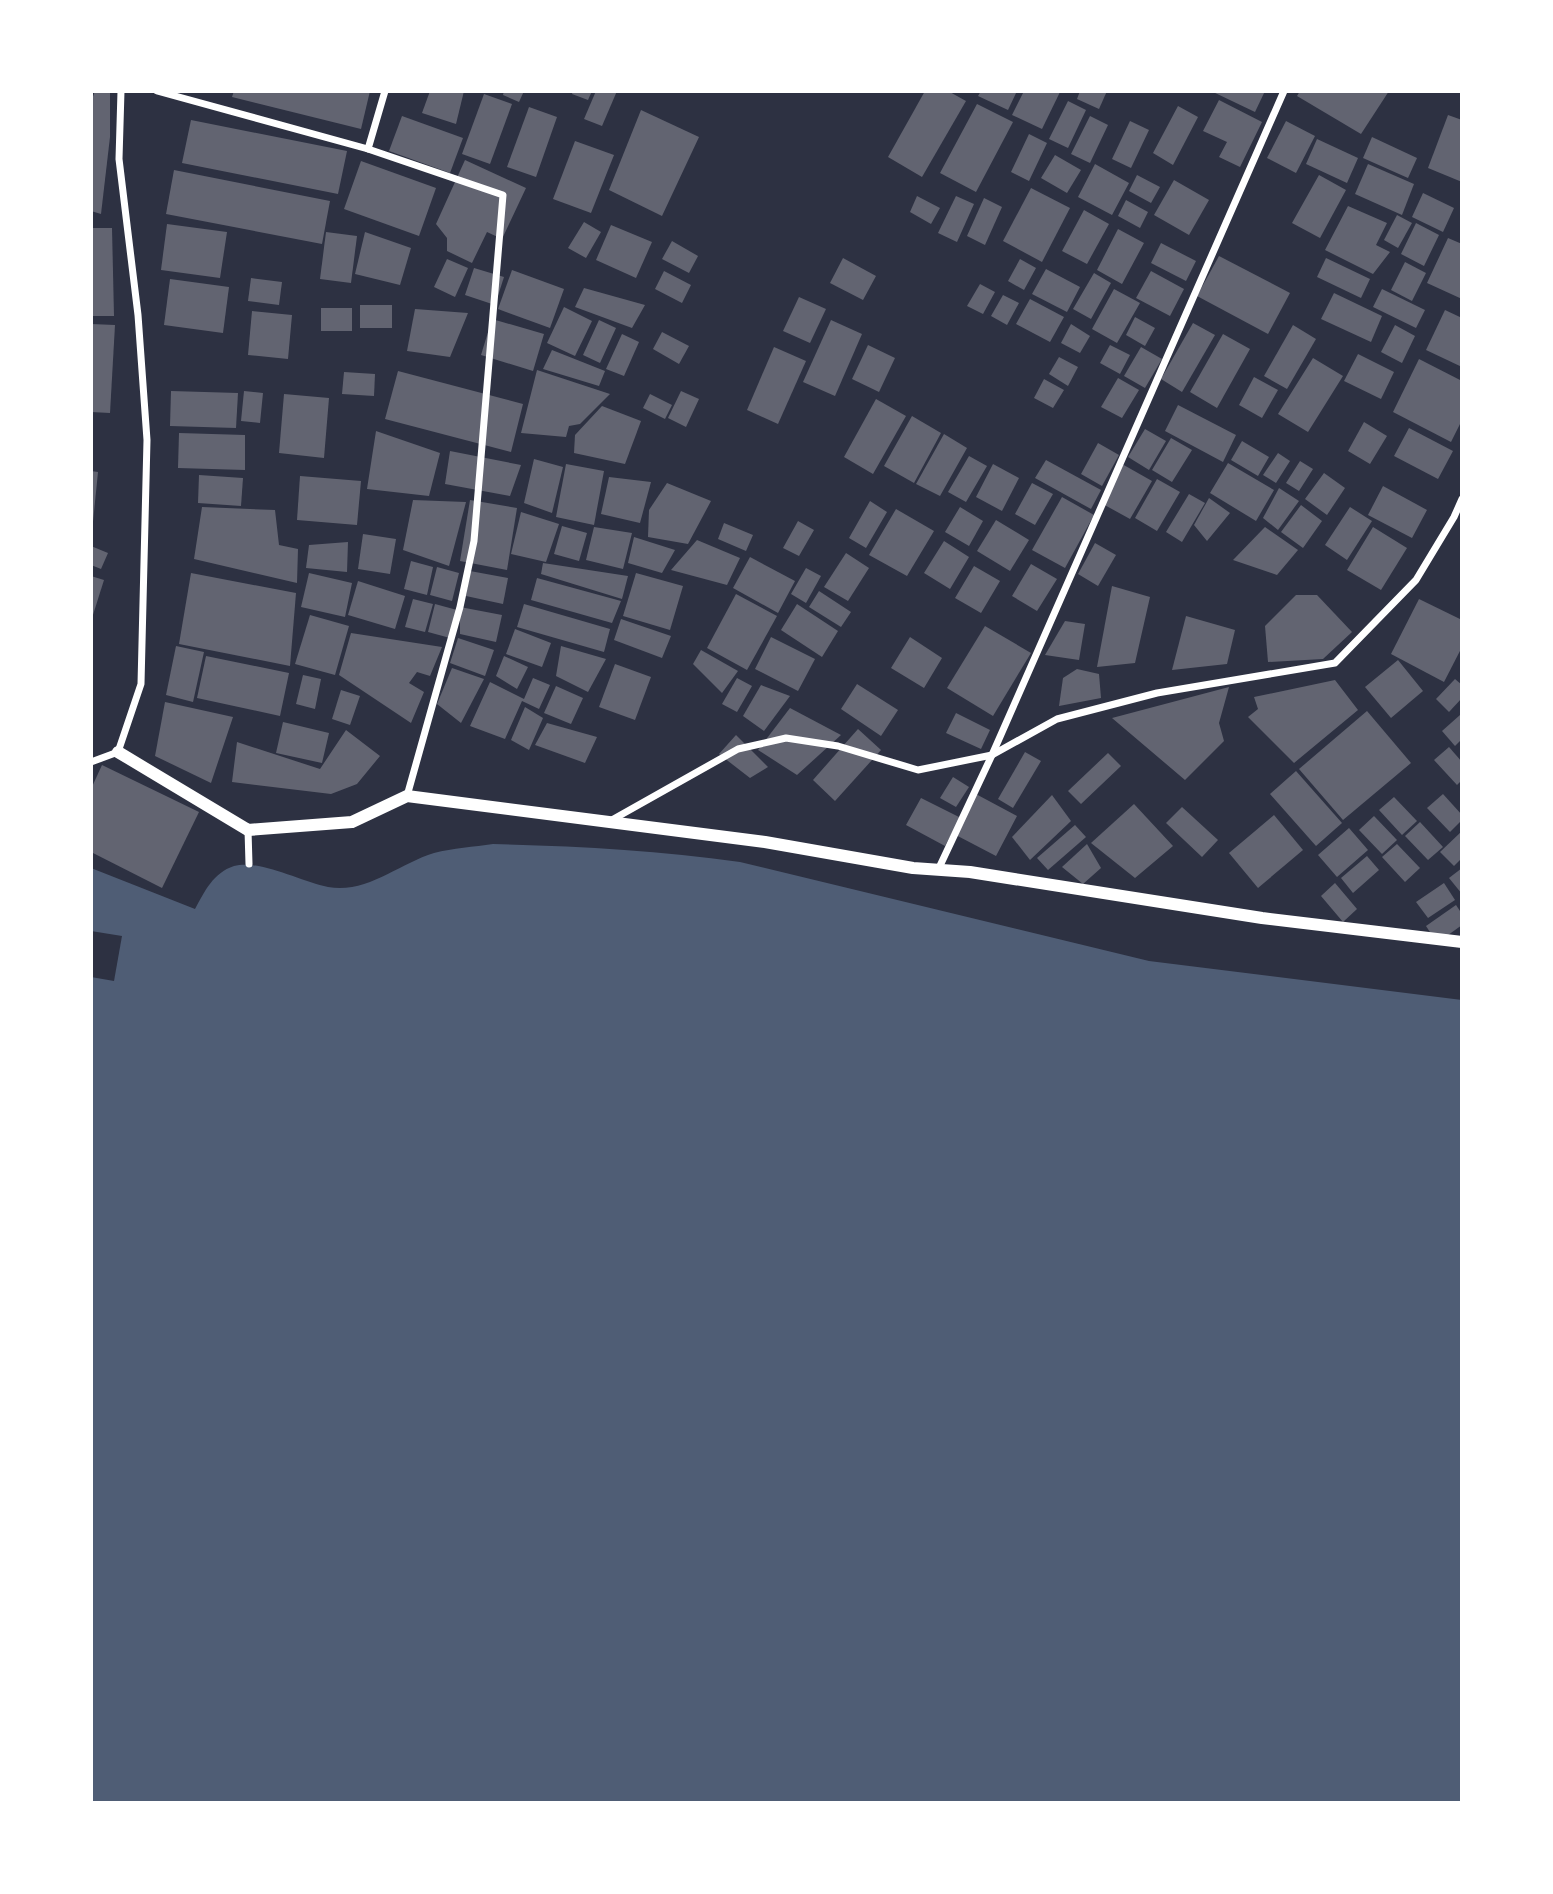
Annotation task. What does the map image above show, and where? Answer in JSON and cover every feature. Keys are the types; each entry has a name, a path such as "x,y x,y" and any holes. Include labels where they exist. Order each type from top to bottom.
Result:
{"street":[{"path":"118,752 141,684 147,440 138,315 119,159 121,91"},
{"path":"157,91 368,149 503,195 474,541 460,607 407,796"},
{"path":"368,149 385,91"},
{"path":"938,870 992,755 1284,91"},
{"path":"609,821 738,749 786,738 838,746 918,770 992,755 1057,719 1157,693 1335,663 1416,580 1462,499"},
{"path":"91,762 118,752"},
{"path":"118,752 248,830 352,822 407,796 765,842 913,868 970,872 1262,918 1462,942"},
{"path":"248,830 249,864"}],"water":[{"path":"493,844 617,849 740,862 1149,961 1462,1000 1462,1803 91,1803 91,868 195,909 215,878 234,866 256,866 328,887 342,888 369,882 434,853"}],"pier":[{"path":"91,931 122,936 114,981 91,977"}],"building":[{"path":"95,91 110,91 110,137 101,214 91,211 91,102"},
{"path":"234,91 370,91 361,129 232,97"},
{"path":"430,91 464,91 456,124 422,113"},
{"path":"504,91 524,91 519,102 503,95"},
{"path":"573,91 592,91 588,100 572,94"},
{"path":"596,91 617,91 602,126 584,119"},
{"path":"925,91 948,91 966,101 922,177 888,157"},
{"path":"981,91 1017,91 1008,110 978,96"},
{"path":"1024,91 1060,92 1042,129 1012,115"},
{"path":"1080,91 1107,91 1099,109 1077,99"},
{"path":"1211,91 1265,91 1255,112"},
{"path":"1300,91 1389,91 1361,134 1297,96"},
{"path":"484,94 512,104 490,164 462,154"},
{"path":"1219,100 1262,122 1240,167 1219,157 1227,142 1203,131"},
{"path":"1068,101 1086,110 1068,148 1049,139"},
{"path":"977,104 1013,122 976,192 940,173"},
{"path":"1178,106 1198,117 1173,165 1153,153"},
{"path":"529,107 557,117 536,177 507,167"},
{"path":"641,110 699,137 662,216 609,190"},
{"path":"1448,115 1462,120 1462,182 1428,168"},
{"path":"402,116 463,138 450,173 389,151"},
{"path":"1090,116 1108,125 1090,163 1071,154"},
{"path":"191,120 347,151 338,194 182,163"},
{"path":"1130,121 1149,130 1131,168 1112,159"},
{"path":"1286,121 1315,136 1296,173 1267,158"},
{"path":"1029,134 1047,143 1029,181 1011,172"},
{"path":"1372,137 1417,158 1408,178 1363,158"},
{"path":"1317,139 1358,158 1347,183 1306,164"},
{"path":"575,141 614,155 591,213 553,199"},
{"path":"1055,155 1081,170 1067,193 1041,178"},
{"path":"465,160 526,188 502,239 487,232 472,263 447,251 447,238 436,224"},
{"path":"361,161 436,188 419,236 344,209"},
{"path":"1095,164 1129,183 1112,215 1078,197"},
{"path":"1368,164 1414,184 1402,215 1355,194"},
{"path":"174,170 330,201 322,244 166,214"},
{"path":"1137,175 1160,187 1151,203 1129,191"},
{"path":"1319,175 1346,190 1320,238 1292,223"},
{"path":"1174,180 1209,200 1189,235 1154,215"},
{"path":"1031,188 1070,208 1042,262 1003,241"},
{"path":"1423,193 1454,208 1443,232 1412,217"},
{"path":"917,196 940,208 931,224 910,212"},
{"path":"956,196 974,204 957,242 938,233"},
{"path":"984,198 1002,207 985,245 967,236"},
{"path":"1126,200 1148,212 1140,228 1118,216"},
{"path":"1348,206 1387,223 1376,245 1390,252 1373,274 1325,250"},
{"path":"1084,210 1109,224 1087,264 1062,251"},
{"path":"1397,215 1412,223 1398,248 1384,240"},
{"path":"584,222 601,232 586,258 568,248"},
{"path":"1416,223 1439,235 1424,266 1401,254"},
{"path":"167,224 227,232 220,278 161,270"},
{"path":"611,225 652,242 636,278 596,260"},
{"path":"91,228 112,228 114,316 91,316"},
{"path":"1118,229 1144,243 1122,284 1097,270"},
{"path":"326,232 357,236 351,283 320,279"},
{"path":"365,232 411,248 400,285 355,274"},
{"path":"1448,238 1462,244 1462,299 1427,283"},
{"path":"672,241 698,256 689,273 662,259"},
{"path":"1161,243 1196,261 1186,281 1151,263"},
{"path":"1219,256 1290,293 1268,334 1197,296"},
{"path":"843,258 876,276 863,300 830,283"},
{"path":"1326,258 1370,279 1361,298 1317,277"},
{"path":"447,259 468,268 455,297 434,287"},
{"path":"1020,259 1036,268 1024,290 1008,281"},
{"path":"1405,262 1426,273 1412,301 1391,290"},
{"path":"474,268 504,277 495,305 465,295"},
{"path":"1046,269 1080,287 1067,312 1032,294"},
{"path":"512,270 564,289 550,328 498,309"},
{"path":"664,271 691,285 682,303 655,289"},
{"path":"1151,271 1184,289 1170,316 1136,298"},
{"path":"1094,273 1111,283 1091,319 1073,309"},
{"path":"251,278 282,282 279,305 248,301"},
{"path":"170,279 229,287 223,333 164,325"},
{"path":"980,284 995,292 983,314 967,306"},
{"path":"584,288 645,305 632,328 575,307"},
{"path":"1114,289 1140,303 1117,343 1092,329"},
{"path":"1382,289 1425,310 1416,328 1373,307"},
{"path":"1334,293 1382,316 1371,342 1321,319"},
{"path":"1003,295 1019,303 1007,325 991,316"},
{"path":"799,297 826,309 810,343 783,331"},
{"path":"1030,299 1064,317 1050,342 1016,324"},
{"path":"360,305 392,305 392,328 360,328"},
{"path":"564,307 592,321 575,356 547,343"},
{"path":"321,308 352,308 352,331 321,331"},
{"path":"415,309 468,313 450,357 407,351"},
{"path":"1445,310 1462,318 1462,367 1426,350"},
{"path":"252,311 292,315 288,359 248,355"},
{"path":"1135,317 1155,328 1145,346 1126,335"},
{"path":"492,319 544,334 533,371 481,355"},
{"path":"599,320 616,328 600,363 583,355"},
{"path":"831,320 862,334 835,396 803,382"},
{"path":"1193,323 1215,335 1182,392 1161,379"},
{"path":"91,324 115,325 110,413 91,412"},
{"path":"1071,324 1090,336 1080,353 1061,343"},
{"path":"1293,325 1316,339 1287,389 1264,376"},
{"path":"1395,325 1415,336 1402,363 1381,352"},
{"path":"662,332 689,346 679,364 653,349"},
{"path":"622,334 639,342 624,376 606,369"},
{"path":"1223,334 1250,349 1217,408 1190,392"},
{"path":"868,345 895,358 879,392 852,379"},
{"path":"1110,345 1130,355 1120,374 1100,363"},
{"path":"774,347 806,361 778,424 747,410"},
{"path":"1141,347 1162,359 1145,388 1124,376"},
{"path":"552,350 605,371 599,386 543,369"},
{"path":"1358,354 1394,372 1381,399 1344,381"},
{"path":"1059,357 1078,367 1068,386 1049,374"},
{"path":"1313,358 1343,376 1308,432 1278,414"},
{"path":"1419,359 1462,381 1462,420 1451,442 1393,412"},
{"path":"537,370 610,394 580,424 569,426 566,437 521,433"},
{"path":"398,371 523,404 511,452 385,419"},
{"path":"344,372 375,374 374,396 342,394"},
{"path":"1254,377 1278,390 1262,418 1239,405"},
{"path":"1118,378 1139,390 1122,418 1101,407"},
{"path":"1044,379 1064,390 1053,408 1034,398"},
{"path":"171,391 238,393 236,428 170,426"},
{"path":"244,391 263,393 260,423 241,421"},
{"path":"681,391 699,399 686,427 668,418"},
{"path":"284,394 329,398 324,458 279,453"},
{"path":"650,394 672,405 665,419 643,408"},
{"path":"876,399 906,416 873,474 844,457"},
{"path":"1178,405 1236,435 1223,462 1165,431"},
{"path":"602,406 641,421 625,464 574,453 575,435"},
{"path":"912,416 941,433 914,483 884,466"},
{"path":"1364,422 1387,436 1370,464 1348,451"},
{"path":"1409,428 1453,451 1438,479 1394,456"},
{"path":"1145,429 1166,441 1149,470 1128,457"},
{"path":"376,431 440,453 429,496 367,489"},
{"path":"179,433 245,435 245,470 178,468"},
{"path":"944,434 967,448 940,496 916,484"},
{"path":"1171,438 1192,450 1172,482 1152,470"},
{"path":"1242,441 1269,457 1258,476 1231,460"},
{"path":"1098,443 1119,455 1102,486 1081,474"},
{"path":"450,451 521,465 510,496 445,484"},
{"path":"1278,453 1290,461 1276,483 1263,475"},
{"path":"969,456 987,466 966,502 948,492"},
{"path":"534,459 563,467 552,513 524,503"},
{"path":"1046,460 1101,490 1091,509 1035,478"},
{"path":"1300,461 1313,469 1299,491 1286,483"},
{"path":"1228,463 1274,490 1256,521 1210,493"},
{"path":"566,464 604,471 594,525 556,517"},
{"path":"993,464 1019,478 1002,511 976,497"},
{"path":"1122,464 1152,481 1130,519 1101,503"},
{"path":"91,471 98,472 93,522 91,522"},
{"path":"1324,473 1345,488 1327,515 1305,499"},
{"path":"199,475 243,478 241,506 198,503"},
{"path":"300,476 361,481 357,525 297,520"},
{"path":"609,477 651,482 640,523 601,514"},
{"path":"1157,479 1180,492 1157,531 1135,518"},
{"path":"667,483 711,501 688,544 648,537 649,510"},
{"path":"1032,483 1053,494 1035,525 1015,514"},
{"path":"1383,486 1427,510 1412,538 1368,515"},
{"path":"1279,488 1299,501 1278,530 1263,518"},
{"path":"1189,494 1205,503 1182,542 1166,532"},
{"path":"1062,497 1094,515 1065,568 1032,550"},
{"path":"1209,498 1230,513 1207,541 1194,525"},
{"path":"413,500 466,502 449,566 403,550"},
{"path":"470,500 517,508 507,570 460,561"},
{"path":"870,501 887,512 866,548 849,538"},
{"path":"1301,505 1322,521 1303,548 1281,532"},
{"path":"202,507 275,510 279,545 298,549 297,583 194,559"},
{"path":"960,507 983,521 969,546 945,532"},
{"path":"1350,507 1372,521 1347,560 1325,545"},
{"path":"896,509 934,531 907,576 869,555"},
{"path":"521,512 559,524 546,562 511,554"},
{"path":"996,520 1029,540 1010,571 977,551"},
{"path":"798,521 814,530 799,556 783,548"},
{"path":"724,523 753,535 746,551 718,539"},
{"path":"562,526 587,533 579,561 554,554"},
{"path":"594,527 632,533 623,569 586,560"},
{"path":"1265,527 1298,550 1277,575 1233,560"},
{"path":"1373,527 1407,548 1381,590 1347,570"},
{"path":"363,534 396,539 390,574 358,569"},
{"path":"634,537 675,550 662,573 628,563"},
{"path":"697,540 740,558 727,585 671,570"},
{"path":"944,541 969,557 950,589 924,573"},
{"path":"348,542 347,572 306,568 309,545"},
{"path":"1095,543 1116,555 1098,586 1078,574"},
{"path":"91,546 108,553 101,569 91,565"},
{"path":"846,553 869,568 848,601 824,587"},
{"path":"750,557 795,581 778,613 733,588"},
{"path":"411,561 433,567 427,595 404,589"},
{"path":"543,563 628,576 622,599 541,574"},
{"path":"1031,564 1057,579 1037,611 1012,596"},
{"path":"974,566 1000,581 981,613 955,598"},
{"path":"437,567 459,573 452,601 430,595"},
{"path":"806,568 821,576 806,603 791,594"},
{"path":"470,571 508,578 503,604 466,596"},
{"path":"191,573 296,593 290,666 179,644"},
{"path":"309,573 352,583 345,617 301,607"},
{"path":"636,573 683,586 670,630 623,616"},
{"path":"91,576 104,580 92,618 91,618"},
{"path":"537,578 621,601 612,623 531,600"},
{"path":"358,581 405,596 395,629 348,615"},
{"path":"1112,586 1150,597 1135,663 1097,667"},
{"path":"819,591 851,612 841,627 809,607"},
{"path":"736,594 777,616 747,670 707,648"},
{"path":"1296,595 1317,595 1352,632 1323,659 1268,662 1265,626"},
{"path":"413,599 433,604 425,632 405,627"},
{"path":"1419,599 1462,620 1462,647 1444,682 1391,654"},
{"path":"435,604 457,610 450,638 428,632"},
{"path":"524,604 610,629 604,652 517,627"},
{"path":"797,604 838,631 822,657 781,630"},
{"path":"460,607 502,615 496,642 460,634"},
{"path":"310,615 349,626 335,675 295,664"},
{"path":"1186,616 1235,630 1227,664 1172,670"},
{"path":"621,619 671,636 662,658 614,640"},
{"path":"1065,621 1085,624 1079,660 1045,655"},
{"path":"985,626 1031,653 993,716 947,688"},
{"path":"515,629 551,643 542,667 506,654"},
{"path":"351,633 442,647 430,676 417,672 409,683 424,692 411,723 339,675"},
{"path":"771,637 815,659 798,691 755,669"},
{"path":"910,637 942,658 924,688 891,668"},
{"path":"458,638 494,650 485,676 450,663"},
{"path":"176,646 204,652 193,702 166,695"},
{"path":"561,646 606,659 588,692 556,676"},
{"path":"701,650 738,671 722,693 693,664"},
{"path":"206,656 289,673 280,716 197,698"},
{"path":"504,656 528,667 517,689 496,676"},
{"path":"1398,660 1423,691 1391,718 1365,687"},
{"path":"615,664 651,677 635,720 599,707"},
{"path":"452,668 484,679 461,723 437,704"},
{"path":"1077,669 1099,674 1101,698 1059,706 1063,678"},
{"path":"303,675 321,679 315,709 296,704"},
{"path":"533,678 550,685 539,709 522,701 505,739 470,726 490,682 524,699"},
{"path":"737,678 752,686 737,712 722,704"},
{"path":"1455,679 1462,685 1462,698 1449,712 1436,699"},
{"path":"1335,680 1358,710 1294,763 1248,717 1258,709 1254,697"},
{"path":"857,684 898,710 881,736 841,709"},
{"path":"761,685 790,696 764,731 743,716"},
{"path":"556,686 583,698 571,724 544,713"},
{"path":"1229,687 1219,723 1224,741 1185,780 1112,718"},
{"path":"341,690 360,696 350,725 332,719"},
{"path":"165,702 233,717 211,783 155,756"},
{"path":"525,707 543,718 529,750 511,740"},
{"path":"790,708 841,735 797,775 758,750"},
{"path":"1367,711 1411,763 1343,820 1299,769"},
{"path":"956,713 990,730 981,749 946,733"},
{"path":"1460,715 1462,739 1455,746 1442,731"},
{"path":"283,722 329,733 322,763 276,753"},
{"path":"547,723 597,737 585,763 535,745"},
{"path":"858,729 881,750 835,801 813,780"},
{"path":"346,730 380,756 357,784 331,794 232,782 237,742 320,769"},
{"path":"736,735 768,767 750,778 719,754"},
{"path":"1449,747 1462,762 1462,780 1457,785 1434,760"},
{"path":"1025,752 1041,761 1013,808 998,799"},
{"path":"1108,753 1121,766 1081,804 1068,791"},
{"path":"102,765 199,812 162,888 91,852 91,789"},
{"path":"1296,771 1342,823 1316,846 1270,794"},
{"path":"953,777 969,787 956,807 940,798"},
{"path":"974,793 1017,816 996,856 952,833 945,846 906,825 921,798 961,818"},
{"path":"1443,794 1462,815 1462,820 1450,832 1427,808"},
{"path":"1052,795 1071,821 1030,860 1012,837"},
{"path":"1394,797 1417,821 1402,835 1379,810"},
{"path":"1134,804 1173,846 1135,878 1091,843"},
{"path":"1182,807 1218,840 1202,857 1166,823"},
{"path":"1274,815 1303,850 1258,888 1229,853"},
{"path":"1374,816 1397,840 1382,854 1359,830"},
{"path":"1420,822 1443,847 1428,860 1405,836"},
{"path":"1075,825 1086,837 1048,870 1037,858"},
{"path":"1349,828 1368,850 1337,877 1318,855"},
{"path":"1462,831 1462,858 1454,866 1440,852"},
{"path":"1087,844 1101,868 1083,884 1062,867"},
{"path":"1397,844 1420,868 1405,882 1382,857"},
{"path":"1367,856 1379,870 1353,893 1341,878"},
{"path":"1462,868 1462,894 1449,878"},
{"path":"1335,883 1357,909 1343,922 1321,896"},
{"path":"1444,883 1455,900 1428,918 1416,902"},
{"path":"1456,905 1462,914 1462,925 1437,943 1426,926"}]}
